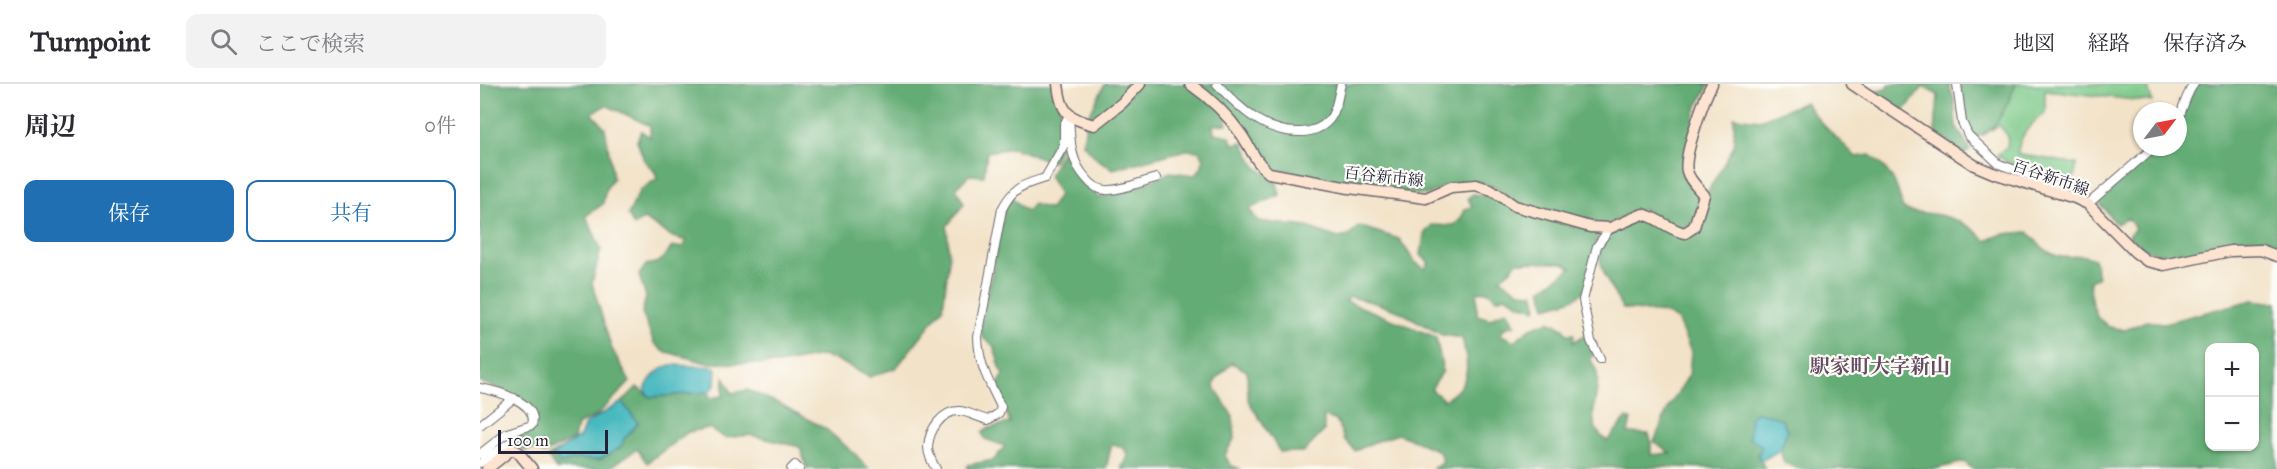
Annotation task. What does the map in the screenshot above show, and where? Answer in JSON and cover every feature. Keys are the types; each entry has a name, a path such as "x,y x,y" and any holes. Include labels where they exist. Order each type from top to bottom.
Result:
{"main road":[{"path":"1058,84 1059,95 1069,115 1074,120 1094,125 1122,103 1140,84"},
{"name":"百谷新市線","path":"1190,84 1216,104 1241,135 1259,165 1269,173 1349,188 1426,198 1451,187 1476,185 1492,190 1515,206 1590,227 1610,228 1643,214 1666,224 1672,231 1686,232 1694,227 1704,195 1687,173 1686,164 1697,120 1712,84"},
{"name":"百谷新市線","path":"1852,84 1974,165 2088,204 2134,252 2147,261 2164,265 2230,250 2261,250 2277,256"},
{"path":"487,469 512,450 518,452 532,469"}],"street":[{"path":"1217,84 1228,98 1249,114 1273,129 1288,132 1314,131 1328,121 1341,84"},
{"path":"1957,84 1962,122 1968,135 1999,164 2060,186 2064,194"},
{"path":"2187,102 2187,92 2194,84"},
{"path":"1069,115 1073,159 1076,167 1092,185 1103,190 1112,190 1156,178"},
{"path":"936,469 930,459 928,446 935,426 942,417 961,411 988,420 999,413 1001,407 983,370 978,353 978,337 1002,208 1017,189 1026,183 1045,178 1064,145 1064,125 1069,115"},
{"path":"2088,204 2144,156"},
{"path":"1600,359 1591,341 1583,300 1597,246 1610,228"},
{"path":"480,388 501,392 514,398 535,417 532,425 507,433 480,454"},
{"path":"480,425 514,398"},
{"path":"480,463 509,443 512,450"},
{"path":"791,469 795,465 799,469"}],"green space":[{"path":"480,84 1056,84 1063,119 1062,141 1053,162 1013,148 987,152 984,176 969,175 956,188 964,204 947,226 949,259 943,308 896,368 869,377 837,360 821,356 778,364 707,363 663,351 654,343 642,313 646,297 639,275 646,265 659,262 672,247 682,247 687,241 673,237 644,219 634,226 628,215 640,190 657,179 655,172 644,160 637,141 641,131 650,137 650,126 606,105 592,113 605,128 613,178 606,189 603,204 586,216 601,249 592,283 611,347 630,382 596,416 577,425 574,439 544,454 532,449 524,451 509,438 528,430 534,417 506,391 480,382"},
{"path":"1105,84 1710,84 1697,106 1684,160 1684,176 1701,196 1693,225 1683,230 1643,209 1607,224 1594,225 1536,212 1519,205 1498,189 1481,182 1448,185 1426,195 1374,190 1372,186 1354,187 1302,176 1289,170 1274,172 1262,162 1237,119 1227,114 1227,124 1213,125 1214,133 1229,136 1234,144 1243,142 1256,167 1276,180 1280,195 1249,209 1258,221 1307,227 1338,238 1349,236 1359,226 1399,239 1415,262 1425,269 1429,263 1421,255 1424,234 1432,225 1449,226 1460,220 1465,209 1472,207 1468,198 1473,194 1482,195 1483,189 1532,216 1589,228 1606,228 1594,246 1589,282 1578,296 1546,307 1541,289 1571,268 1564,263 1517,262 1500,279 1520,292 1533,293 1537,304 1536,309 1521,305 1505,296 1497,299 1487,291 1477,292 1477,315 1490,319 1507,310 1515,325 1504,328 1501,335 1514,341 1531,328 1549,321 1564,328 1567,334 1574,334 1573,342 1585,335 1596,343 1591,360 1598,382 1593,418 1595,426 1599,434 1607,441 1627,418 1631,419 1628,433 1649,434 1651,455 1670,453 1654,442 1668,408 1689,375 1691,352 1678,321 1666,313 1623,309 1604,274 1600,246 1611,231 1642,217 1678,235 1696,234 1707,193 1734,146 1734,117 1760,120 1805,102 1856,157 1870,155 1882,165 1895,184 1902,207 1905,209 1958,221 1973,229 1985,241 2003,234 2028,232 2052,254 2067,257 2079,255 2094,259 2098,277 2090,281 2091,299 2097,317 2109,327 2125,330 2146,321 2164,323 2253,300 2277,303 2277,469 2073,469 2055,467 2053,469 1973,469 1964,462 1935,469 1799,469 1784,463 1780,450 1787,431 1782,419 1758,412 1751,417 1749,438 1763,446 1758,455 1765,469 1668,467 1432,469 1443,463 1439,451 1398,434 1355,451 1344,439 1337,421 1324,416 1324,431 1304,452 1280,452 1248,400 1247,371 1232,363 1216,379 1214,386 1233,417 1235,437 1225,455 1230,465 1240,469 1121,469 1128,455 1123,448 1112,443 1106,469 967,469 968,465 994,460 1005,446 985,439 982,433 989,428 1010,423 997,386 1003,376 993,345 984,339 980,330 1005,207 1012,198 1027,211 1033,204 1050,209 1059,195 1049,175 1065,145 1066,127 1075,173 1089,185 1098,198 1138,187 1170,172 1195,175 1201,168 1204,158 1199,151 1186,150 1113,169 1098,160 1083,144 1086,121","holes":["1350,297 1401,312 1442,335 1462,338 1467,366 1460,388 1444,400 1431,389 1443,371 1436,337 1346,301"]},
{"path":"1889,84 1949,84 1954,100 1956,126 1970,149 1964,154 1935,132 1938,95 1923,87 1903,112 1874,92 1886,89"},
{"path":"1960,84 2016,84 1995,125 1982,135 1974,137 1962,117"},
{"path":"2016,84 2147,84 2152,102 2045,90 2045,113 2026,130 2020,141 2018,154 2077,164 2072,185 2069,187 2007,162 1997,155 2007,147 2008,136 1999,125 1991,130"},
{"path":"2198,84 2277,84 2277,245 2245,241 2182,254 2154,252 2141,246 2129,236 2135,228 2128,218 2116,224 2098,201 2149,156 2187,156 2187,104"},
{"path":"724,377 732,393 748,390 826,429 869,469 807,469 800,447 750,435 725,438 709,428 688,432 647,463 637,449 608,469 556,469 548,457 553,454 560,463 577,459 599,460 624,439 638,423 622,402 637,387 650,397 709,392 709,398 723,396"}],"water":[{"path":"670,365 714,367 716,369 715,386 709,392 650,397 645,391 648,382"},
{"path":"622,402 638,423 624,439 621,447 599,460 577,459 560,463 553,454 580,437 585,424"},
{"path":"1758,412 1782,419 1787,431 1780,450 1761,461 1758,455 1762,446 1749,438 1751,416"}],"district":[{"name":"駅家町大字新山","path":"1880,366"}]}
